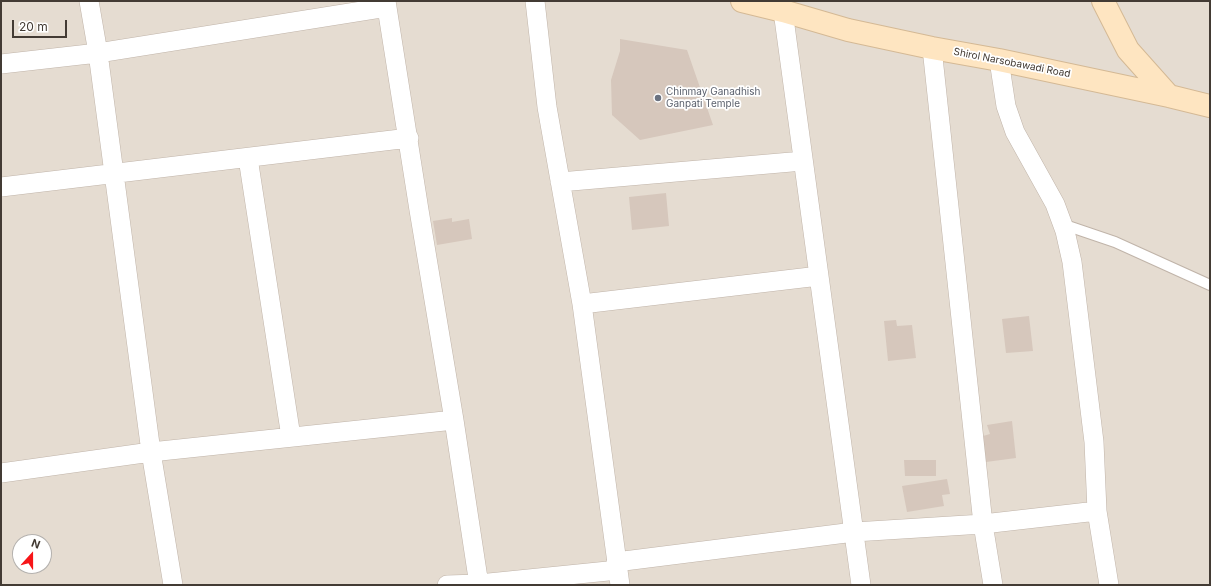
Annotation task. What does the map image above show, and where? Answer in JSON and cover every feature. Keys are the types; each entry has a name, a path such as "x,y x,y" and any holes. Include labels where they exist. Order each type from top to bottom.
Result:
{"main road":[{"name":"Shirol Narsobawadi Road","path":"742,1 848,30 932,48 999,60 1210,106"},
{"path":"1103,1 1128,50 1169,96"}],"street":[{"path":"89,1 98,53 151,452 173,585"},
{"path":"535,1 547,107 582,304 618,572"},
{"path":"1,64 98,53 387,4 479,584"},
{"path":"783,11 861,585"},
{"path":"932,48 983,524 993,585"},
{"path":"999,60 1006,106 1015,132 1055,204 1065,231 1072,262 1093,434 1097,511 1109,585"},
{"path":"1,187 409,138"},
{"path":"248,158 291,437"},
{"path":"560,182 804,161"},
{"path":"582,304 819,276"},
{"path":"1,473 151,452 454,420"},
{"path":"447,585 479,584 618,572 854,532 983,524 1097,511"}],"lane":[{"path":"1062,224 1115,242 1210,285"}],"shaded area":[{"path":"1,1 1210,1 1210,585 1,585"}],"building":[{"name":"Chinmay Ganadhish Ganpati Temple","path":"620,39 687,50 713,125 640,140 612,115 611,80 620,51"},
{"path":"666,193 669,226 632,230 629,197"},
{"path":"452,218 452,222 469,219 472,239 437,245 433,221"},
{"path":"1029,316 1033,351 1006,353 1002,319"},
{"path":"896,320 897,326 912,325 916,358 888,361 884,321"},
{"path":"1012,421 1016,458 986,462 983,436 990,434 987,425"},
{"path":"904,460 936,460 936,476 905,476"},
{"path":"947,479 950,494 942,495 944,506 907,512 902,486"}],"place":[{"name":"Chinmay Ganadhish Ganpati Temple","path":"658,98"}]}
